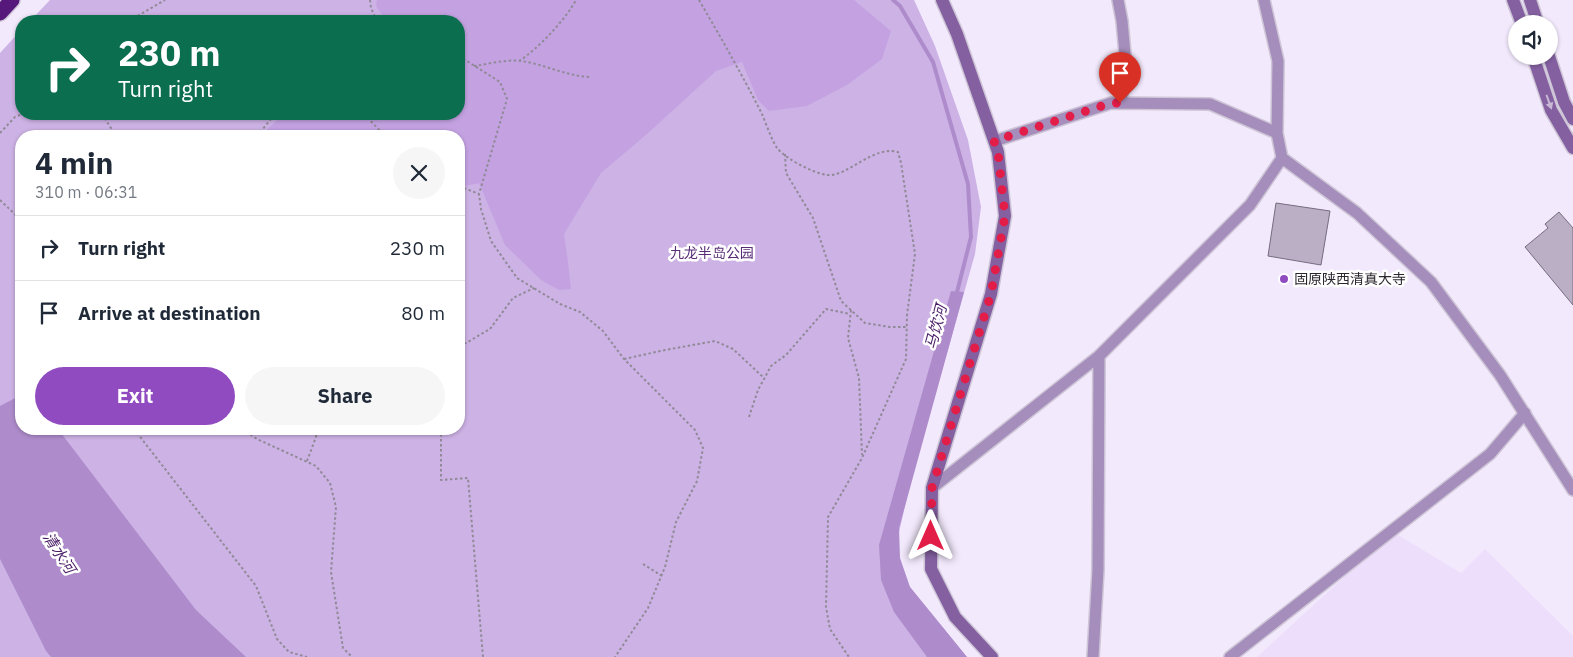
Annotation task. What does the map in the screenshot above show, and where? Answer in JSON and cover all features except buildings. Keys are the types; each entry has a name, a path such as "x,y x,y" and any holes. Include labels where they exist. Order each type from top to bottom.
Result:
{"highway":[{"path":"0,13 12,0"}],"street":[{"path":"942,0 957,34 998,152 1005,216 991,294 932,488 931,569 955,618 992,657"},
{"path":"1118,0 1126,65 1120,103"},
{"path":"1264,0 1278,61 1277,133 1282,158 1357,213 1431,282 1500,375 1573,490"},
{"path":"1513,0 1519,15"},
{"path":"1530,0 1535,15"},
{"path":"1536,65 1551,110 1573,148"},
{"path":"1552,65 1564,102 1573,119"},
{"path":"994,141 1111,103 1210,104 1277,133"},
{"path":"932,488 1099,356 1250,205 1282,158"},
{"path":"1093,657 1098,570 1099,356"},
{"path":"1230,657 1490,454 1525,413"}],"path":[{"path":"139,15 165,0"},
{"path":"370,0 374,15"},
{"path":"519,61 528,56 550,33 576,0"},
{"path":"699,0 756,103 778,148 785,154 808,170 828,175 871,156 892,151 898,152 902,163 915,254 910,290 906,359 862,458 828,517 826,607 830,629 849,657"},
{"path":"465,60 500,82 507,99 479,194 481,209 491,241 517,278 560,304 580,312 603,331 624,359 695,430 703,448 697,481 676,522 662,576 648,608 615,657"},
{"path":"474,66 519,61 556,69 577,76 590,77"},
{"path":"0,133 15,117"},
{"path":"262,130 271,120"},
{"path":"370,120 379,130"},
{"path":"785,154 786,173 813,218 841,301 865,322 890,327 907,327"},
{"path":"465,188 479,194"},
{"path":"0,200 15,214"},
{"path":"465,343 490,329 513,298 534,288"},
{"path":"749,418 758,390 771,366 786,355 826,309 850,314"},
{"path":"851,310 848,338 859,378 862,458"},
{"path":"624,359 715,341 733,349 764,378"},
{"path":"139,435 256,586 277,640 289,652 307,657"},
{"path":"250,435 257,440 316,466 330,483 336,507 330,572 343,648 352,657"},
{"path":"307,461 316,435"},
{"path":"441,435 441,480 468,478 484,657"},
{"path":"643,564 662,576"}],"shaded area":[{"path":"377,0 854,0 891,31 882,59 847,85 807,106 769,111 758,100 742,62 716,71 601,173 564,234 571,289 559,290 541,280 505,245 479,183 465,186 465,130 266,130 277,120 465,120 465,15 382,15 376,6"},
{"path":"1393,532 1461,573 1485,549 1573,636 1573,657 1257,657"}],"green space":[{"name":"九龙半岛公园","path":"50,0 914,0 935,46 968,140 981,207 975,254 910,484 895,550 905,581 967,657 0,657 0,53 15,37 15,120 465,120 465,15 36,15"}],"water":[{"path":"951,291 964,292 899,528 900,558 910,587 967,657 927,657 894,612 881,580 879,545"},
{"name":"清水河","path":"15,398 15,435 63,435 196,610 246,657 51,657 46,651 0,559 0,406"}],"waterway":[{"name":"马饮河","path":"893,0 900,6 933,62 968,184 971,237 956,296"}],"place":[{"name":"固原陕西清真大寺","path":"1284,279"}],"route":[{"path":"931,536 932,488 991,294 1005,216 998,152 994,141 1111,103 1120,103"}]}
